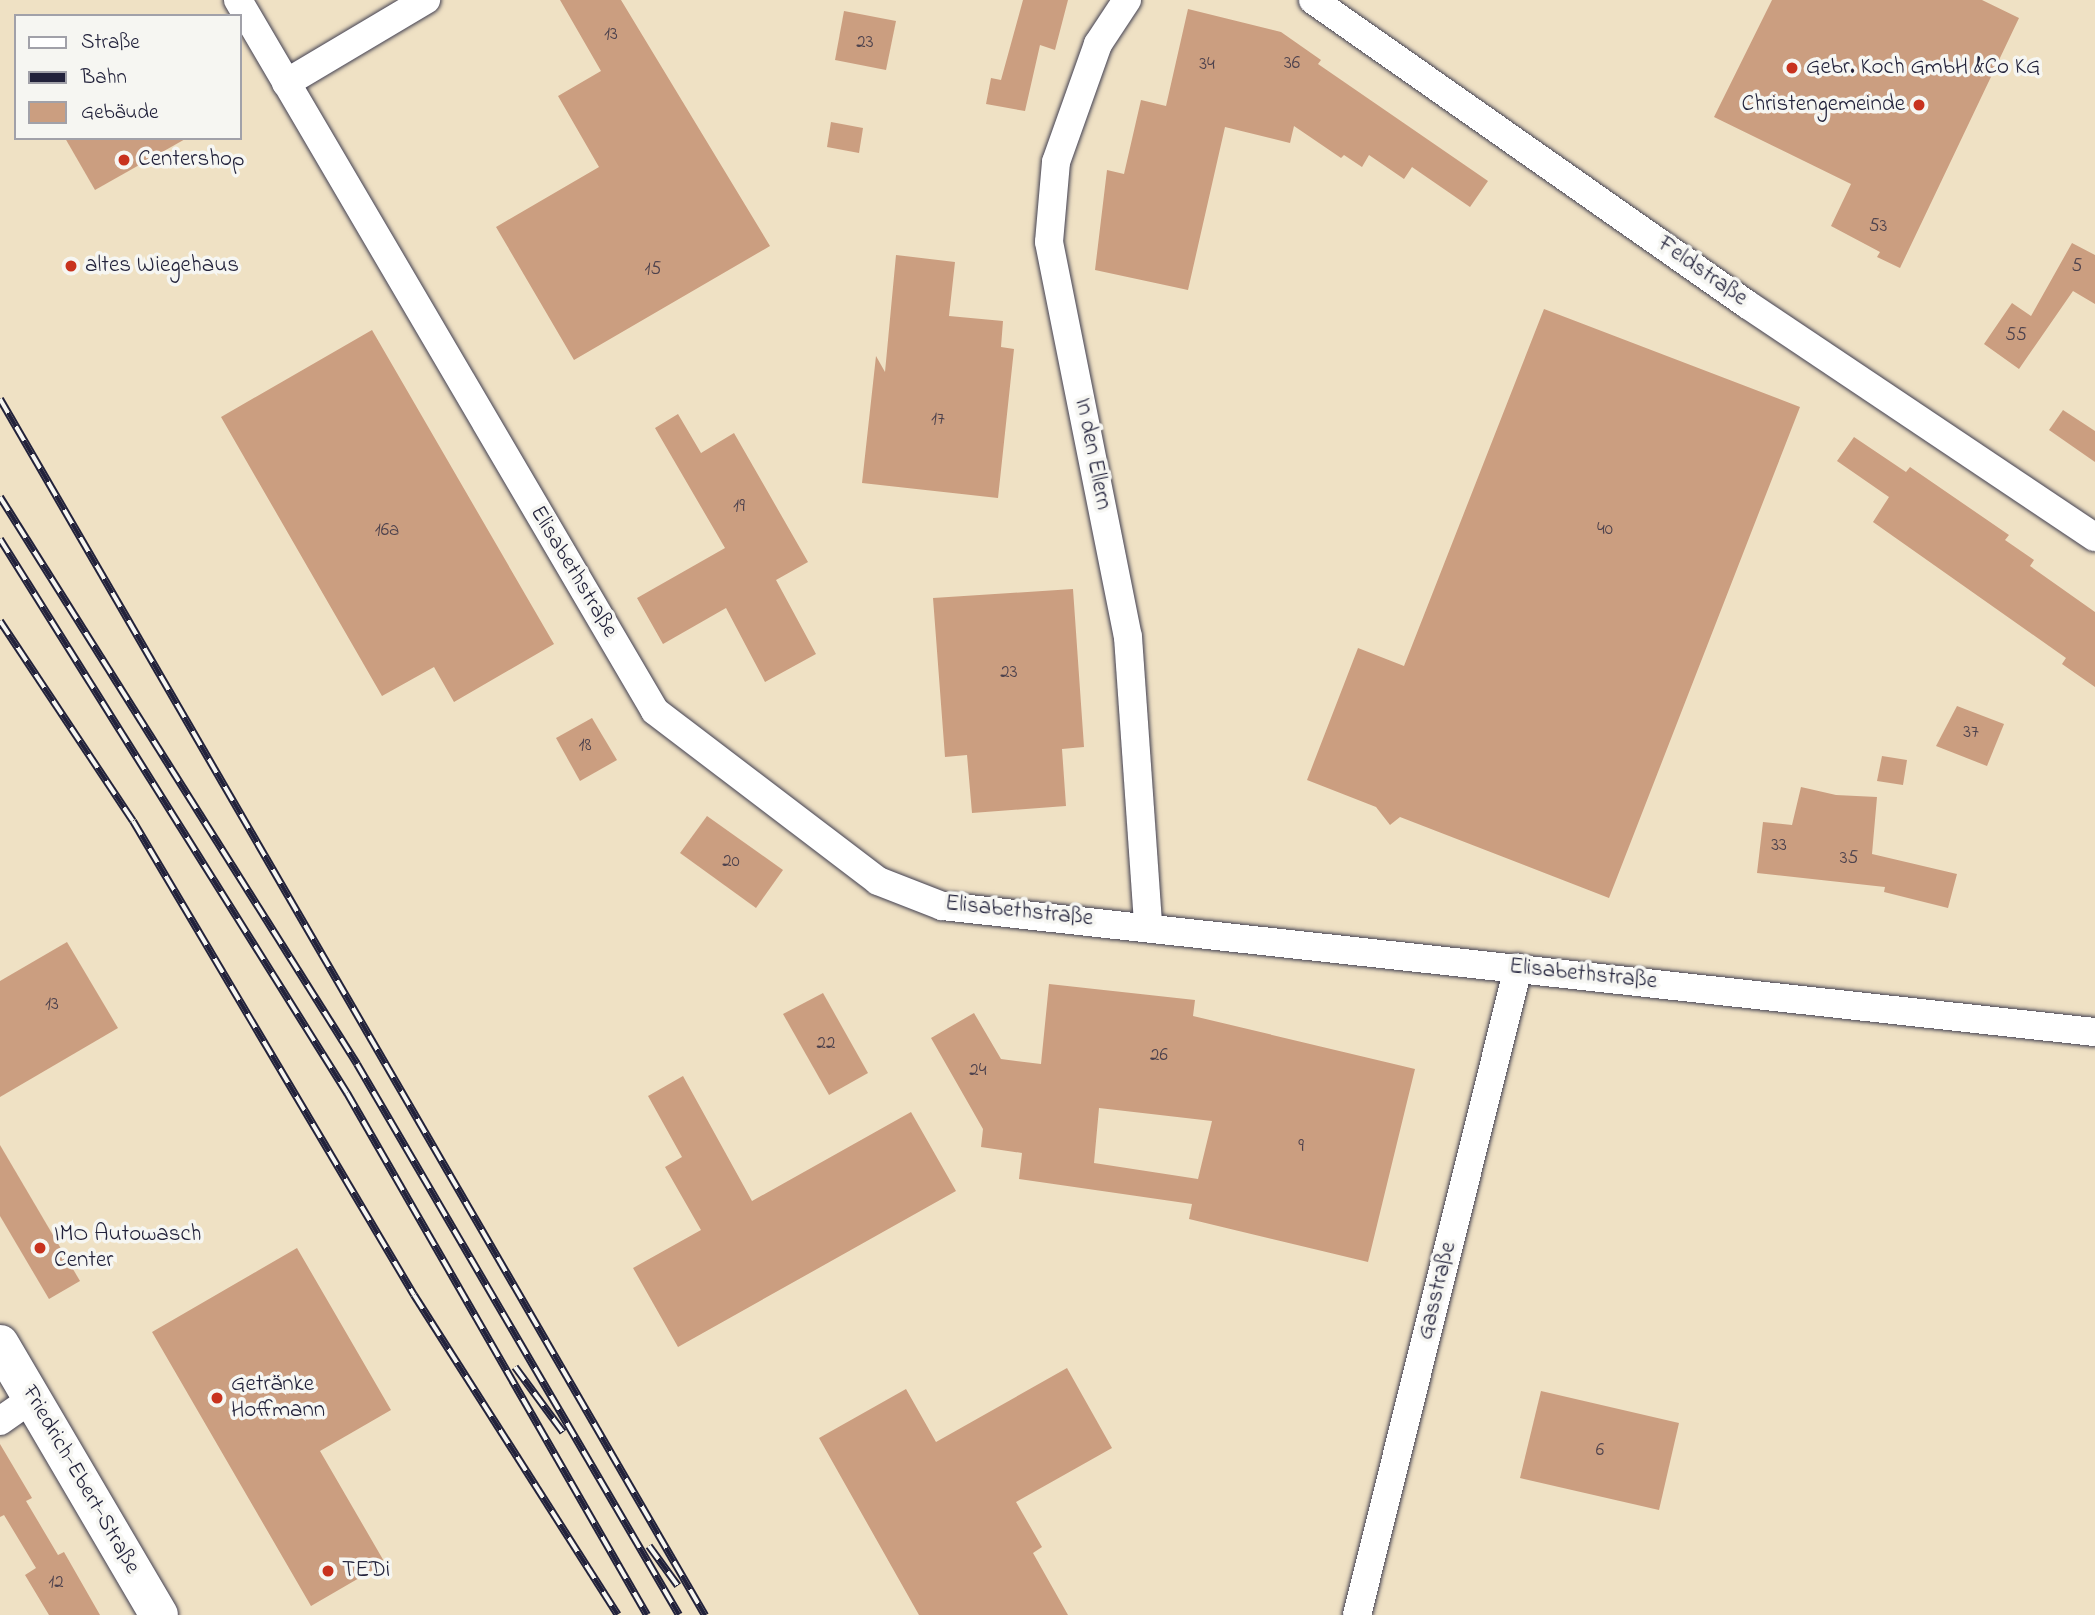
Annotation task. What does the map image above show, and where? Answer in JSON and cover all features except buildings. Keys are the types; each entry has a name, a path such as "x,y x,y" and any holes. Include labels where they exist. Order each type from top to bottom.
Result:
{"main road":[{"name":"Friedrich-Ebert-Straße","path":"0,1345 159,1615"}],"street":[{"name":"Elisabethstraße","path":"238,0 655,711 878,881 942,906 1148,925 2095,1032"},
{"path":"286,82 426,0"},
{"name":"In den Ellern","path":"1127,0 1098,44 1056,162 1049,242 1128,637 1148,925"},
{"name":"Feldstraße","path":"1313,0 1748,305 2095,537"},
{"name":"Gasstraße","path":"1357,1615 1518,968"},
{"path":"0,1421 33,1398"}],"railway":[{"path":"0,399 705,1615"},
{"path":"0,497 357,1064 679,1615"},
{"path":"0,539 347,1093 647,1615"},
{"path":"0,621 133,821 414,1295 618,1615"},
{"path":"515,1367 563,1432"},
{"path":"649,1546 678,1586"}],"place":[{"name":"Gebr. Koch GmbH &Co KG","path":"1792,68"},
{"name":"Christengemeinde","path":"1919,105"},
{"name":"Centershop","path":"124,160"},
{"name":"altes Wiegehaus","path":"71,266"},
{"name":"IMO Autowasch Center","path":"40,1248"},
{"name":"Getränke Hoffmann","path":"217,1398"},
{"name":"TEDi","path":"328,1571"}]}
